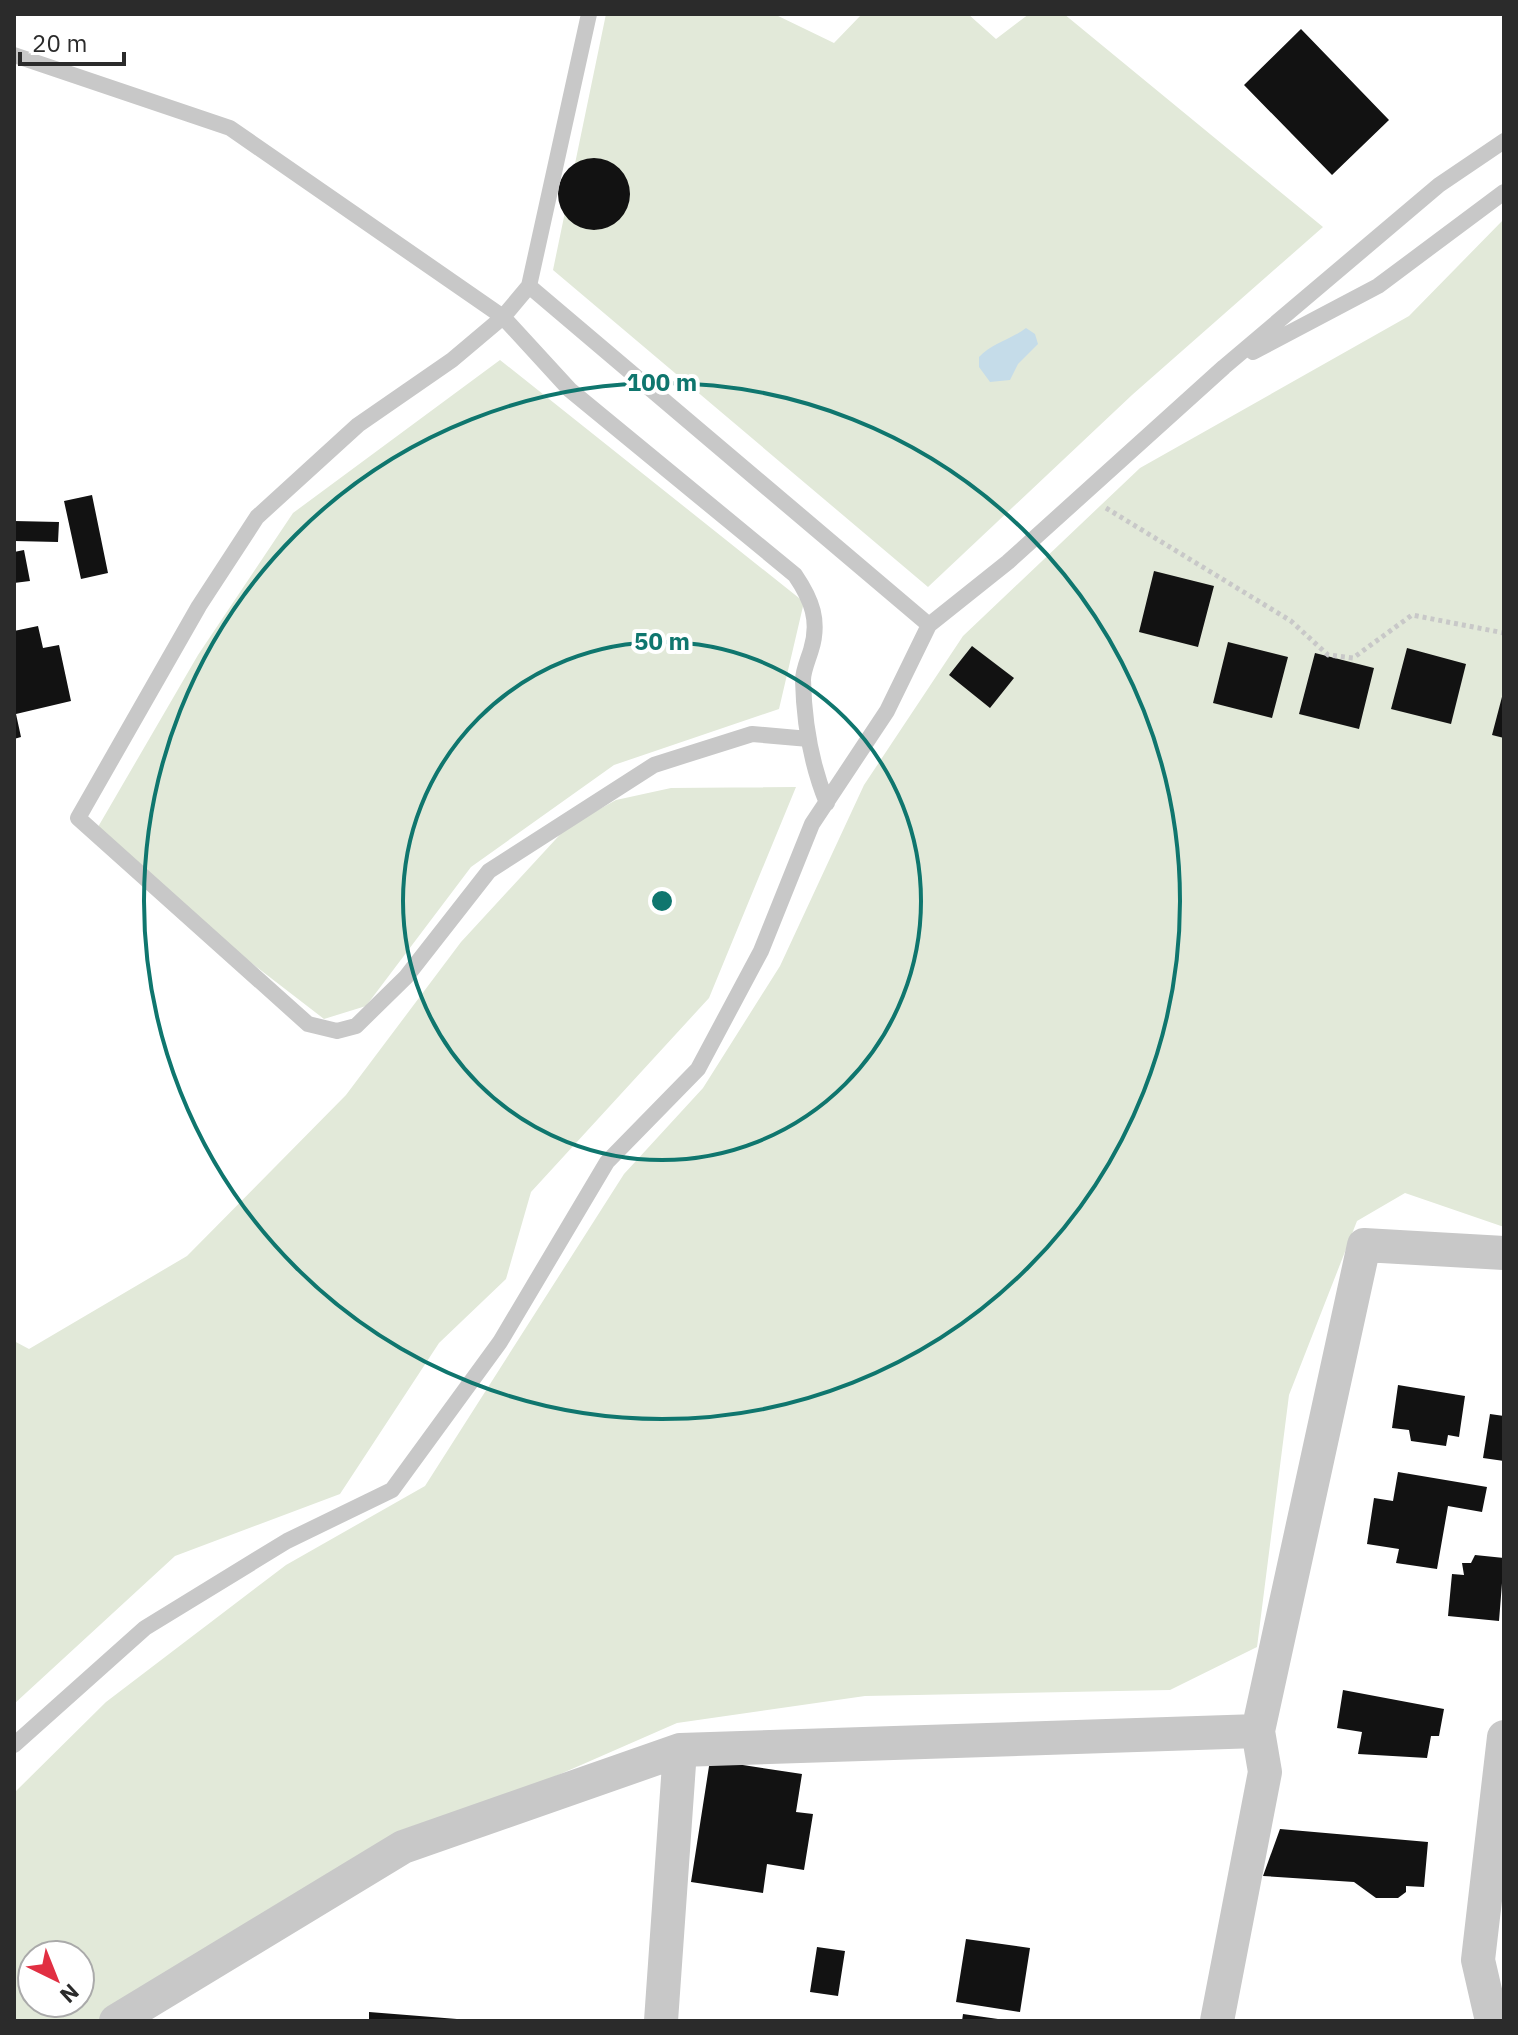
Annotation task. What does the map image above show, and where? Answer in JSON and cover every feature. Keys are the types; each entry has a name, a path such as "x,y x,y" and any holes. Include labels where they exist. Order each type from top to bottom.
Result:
{"street":[{"path":"1217,2021 1265,1772 1258,1731 1364,1245 1504,1253"},
{"path":"116,2021 403,1847 680,1750 1258,1731"},
{"path":"1492,2021 1478,1960 1504,1737"},
{"path":"661,2021 680,1750"}],"lane":[{"path":"589,14 529,286 503,317 452,360 358,425 257,517 199,606 78,818 308,1024 337,1031 356,1026 406,977 489,871 654,765 752,734 809,739"},
{"path":"14,55 230,128 503,317 570,390 795,575 810,598 817,631 803,677 811,765 827,803"},
{"path":"14,1745 145,1628 287,1541 392,1490 500,1342 607,1162 698,1069 761,951 812,824 887,711 929,625 1008,562 1224,367 1439,185 1504,141"},
{"path":"1224,367 1378,286 1504,192"},
{"path":"529,286 929,625"}],"path":[{"path":"1083,494 1291,621 1328,655 1353,658 1412,615 1504,633"}],"green space":[{"path":"606,14 774,14 834,43 862,14 968,14 996,39 1029,14 1064,14 1323,227 1132,395 928,587 553,270"},
{"path":"1504,219 1504,1227 1405,1193 1357,1221 1289,1395 1257,1647 1170,1690 865,1696 677,1723 389,1849 111,2021 14,2021 14,1793 106,1702 286,1565 425,1486 624,1174 703,1088 780,966 864,785 963,636 1140,468 1409,316"},
{"path":"500,360 804,602 779,709 614,765 471,867 366,1006 324,1019 91,839 198,655 293,513"},
{"path":"796,787 709,998 531,1192 506,1279 439,1343 340,1494 175,1556 14,1704 14,1341 29,1349 187,1256 346,1095 461,942 567,827 616,800 671,788"}],"water":[{"path":"1026,328 1035,334 1038,344 1018,364 1010,380 990,382 979,367 979,357"}],"building":[{"path":"1301,29 1389,120 1332,175 1244,85"},
{"path":"594,158 620,168 630,194 620,220 594,230 568,220 558,194 568,168"},
{"path":"92,495 108,573 81,579 64,501"},
{"path":"14,521 59,522 58,542 14,541"},
{"path":"24,550 30,581 14,583 14,552"},
{"path":"1154,571 1214,586 1198,647 1139,632"},
{"path":"38,626 43,648 59,645 71,701 16,714 21,737 14,739 14,631"},
{"path":"1228,642 1288,657 1272,718 1213,703"},
{"path":"972,646 1014,678 990,708 949,675"},
{"path":"1407,648 1466,664 1451,724 1391,709"},
{"path":"1315,653 1374,668 1359,729 1299,714"},
{"path":"1504,693 1504,738 1492,735"},
{"path":"1398,1385 1465,1396 1459,1437 1448,1435 1446,1446 1411,1441 1409,1430 1392,1428"},
{"path":"1490,1414 1504,1416 1504,1461 1483,1458"},
{"path":"1398,1472 1487,1487 1482,1512 1448,1506 1437,1569 1396,1563 1399,1549 1367,1544 1374,1498 1393,1501"},
{"path":"1475,1555 1504,1558 1499,1621 1448,1616 1452,1574 1464,1575 1462,1563 1471,1563"},
{"path":"1343,1690 1444,1709 1439,1736 1431,1736 1427,1758 1358,1754 1362,1732 1337,1728"},
{"path":"710,1760 802,1774 796,1812 813,1814 804,1870 767,1864 763,1893 691,1882"},
{"path":"1280,1829 1428,1842 1424,1887 1406,1886 1406,1892 1398,1898 1376,1898 1354,1882 1263,1876"},
{"path":"966,1939 1030,1948 1020,2012 956,2002"},
{"path":"817,1947 845,1951 838,1996 810,1992"},
{"path":"369,2012 457,2019 369,2021"},
{"path":"963,2014 998,2019 962,2021"}]}
